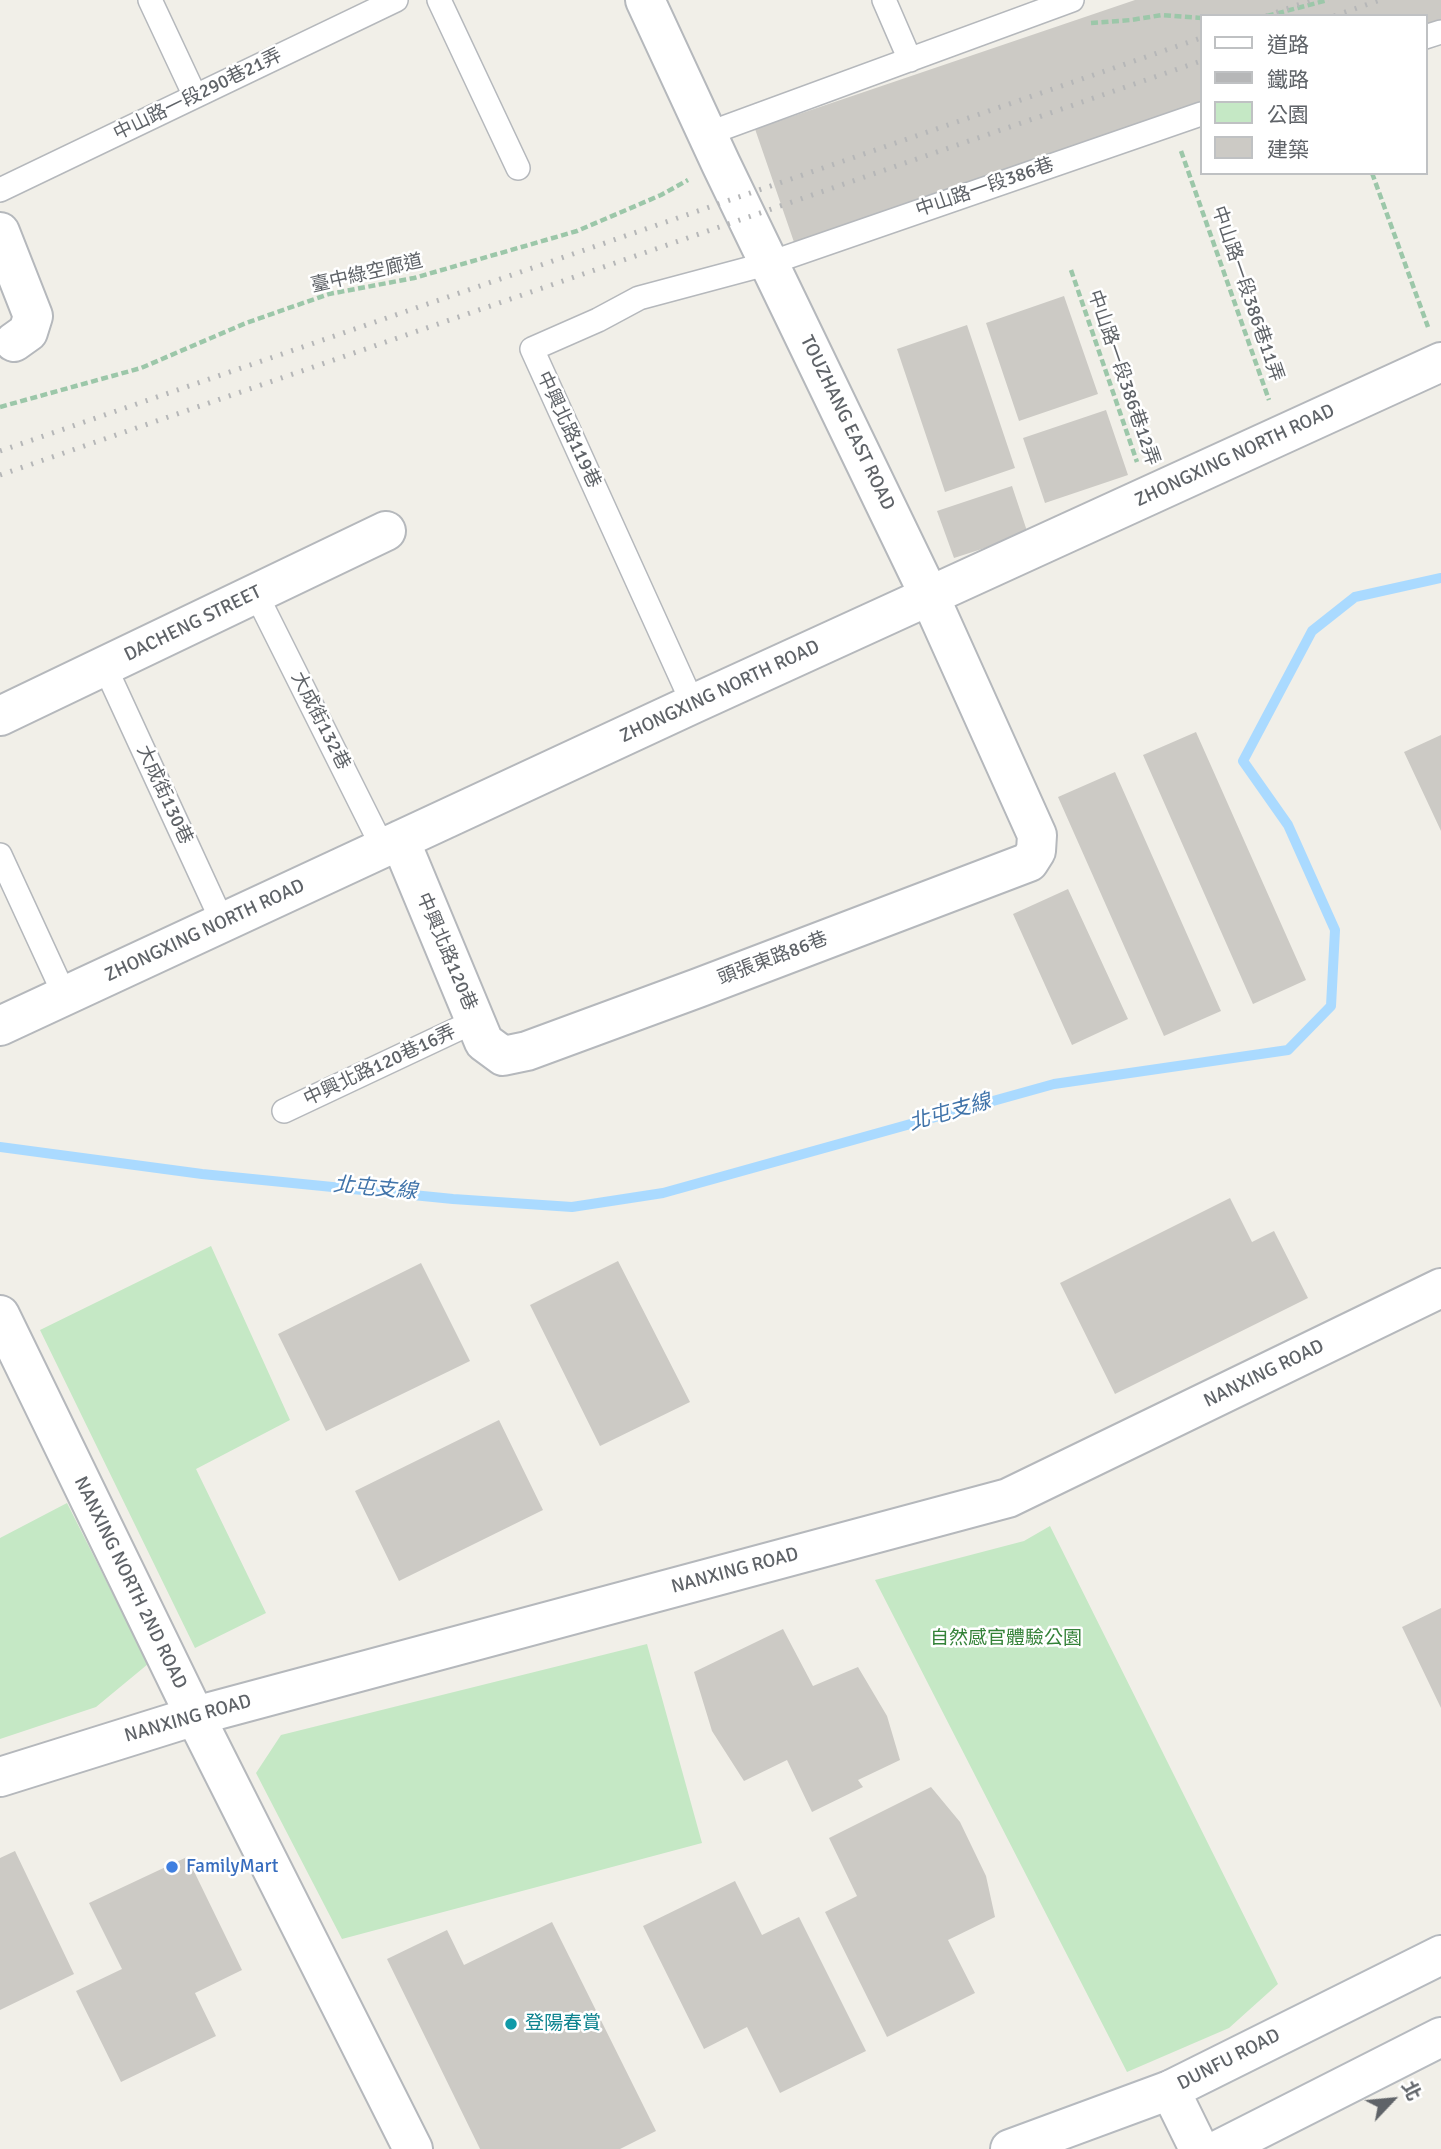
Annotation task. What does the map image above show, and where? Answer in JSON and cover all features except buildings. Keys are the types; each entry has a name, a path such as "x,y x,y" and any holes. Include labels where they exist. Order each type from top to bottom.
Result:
{"street":[{"name":"TOUZHANG EAST ROAD","path":"645,0 929,595 1037,835 1036,851"},
{"path":"0,232 33,316 28,332 7,344"},
{"name":"ZHONGXING NORTH ROAD","path":"0,1026 929,595 1441,362"},
{"name":"DACHENG STREET","path":"0,716 386,531"},
{"name":"中興北路120巷","path":"392,844 484,1042 503,1056"},
{"name":"頭張東路86巷","path":"503,1056 527,1051 685,993 1029,862 1036,851"},
{"name":"NANXING ROAD","path":"0,1777 195,1716 1008,1498 1441,1288"},
{"name":"NANXING NORTH 2ND ROAD","path":"0,1315 195,1716 413,2149"},
{"name":"DUNFU ROAD","path":"1010,2149 1170,2090 1441,1955"},
{"path":"1220,2149 1441,2037"},
{"path":"1170,2090 1199,2149"}],"lane":[{"path":"150,0 195,96"},
{"name":"中山路一段290巷21弄","path":"0,190 395,0"},
{"path":"439,0 518,168"},
{"path":"884,0 910,60"},
{"path":"707,134 1072,0"},
{"name":"中山路一段386巷","path":"770,263 1200,114"},
{"name":"中興北路119巷","path":"693,704 532,349 598,320 639,298 770,263"},
{"name":"大成街132巷","path":"256,594 392,844"},
{"name":"大成街130巷","path":"105,667 223,923"},
{"path":"0,855 65,996"},
{"name":"中興北路120巷16弄","path":"284,1111 475,1021"}],"path":[{"path":"1275,14 1328,0"},
{"name":"中山路一段386巷11弄","path":"1172,124 1281,434"},
{"path":"1374,175 1441,362"},
{"name":"臺中綠空廊道","path":"0,407 141,368 246,323 329,294 414,278 578,231 661,195"},
{"name":"中山路一段386巷12弄","path":"1070,270 1148,495"}],"green space":[{"path":"211,1246 290,1420 196,1469 266,1613 195,1648 40,1330"},
{"path":"67,1503 148,1664 96,1707 0,1739 0,1538"},
{"name":"自然感官體驗公園","path":"1050,1526 1278,1984 1229,2028 1127,2072 875,1580 1024,1541"},
{"path":"647,1644 702,1843 342,1939 256,1773 281,1735"}],"waterway":[{"name":"北屯支線","path":"0,1147 202,1174 453,1199 572,1207 663,1193 1054,1084 1288,1050 1331,1006 1335,930 1288,825 1243,761 1312,631 1355,597 1441,578"}],"railway":[{"path":"1272,14 1312,0"},
{"path":"1340,14 1380,0"},
{"path":"0,451 1200,38"},
{"path":"0,475 1200,61"}],"place":[{"name":"FamilyMart","path":"172,1867"},
{"name":"登陽春賞","path":"511,2024"}]}
